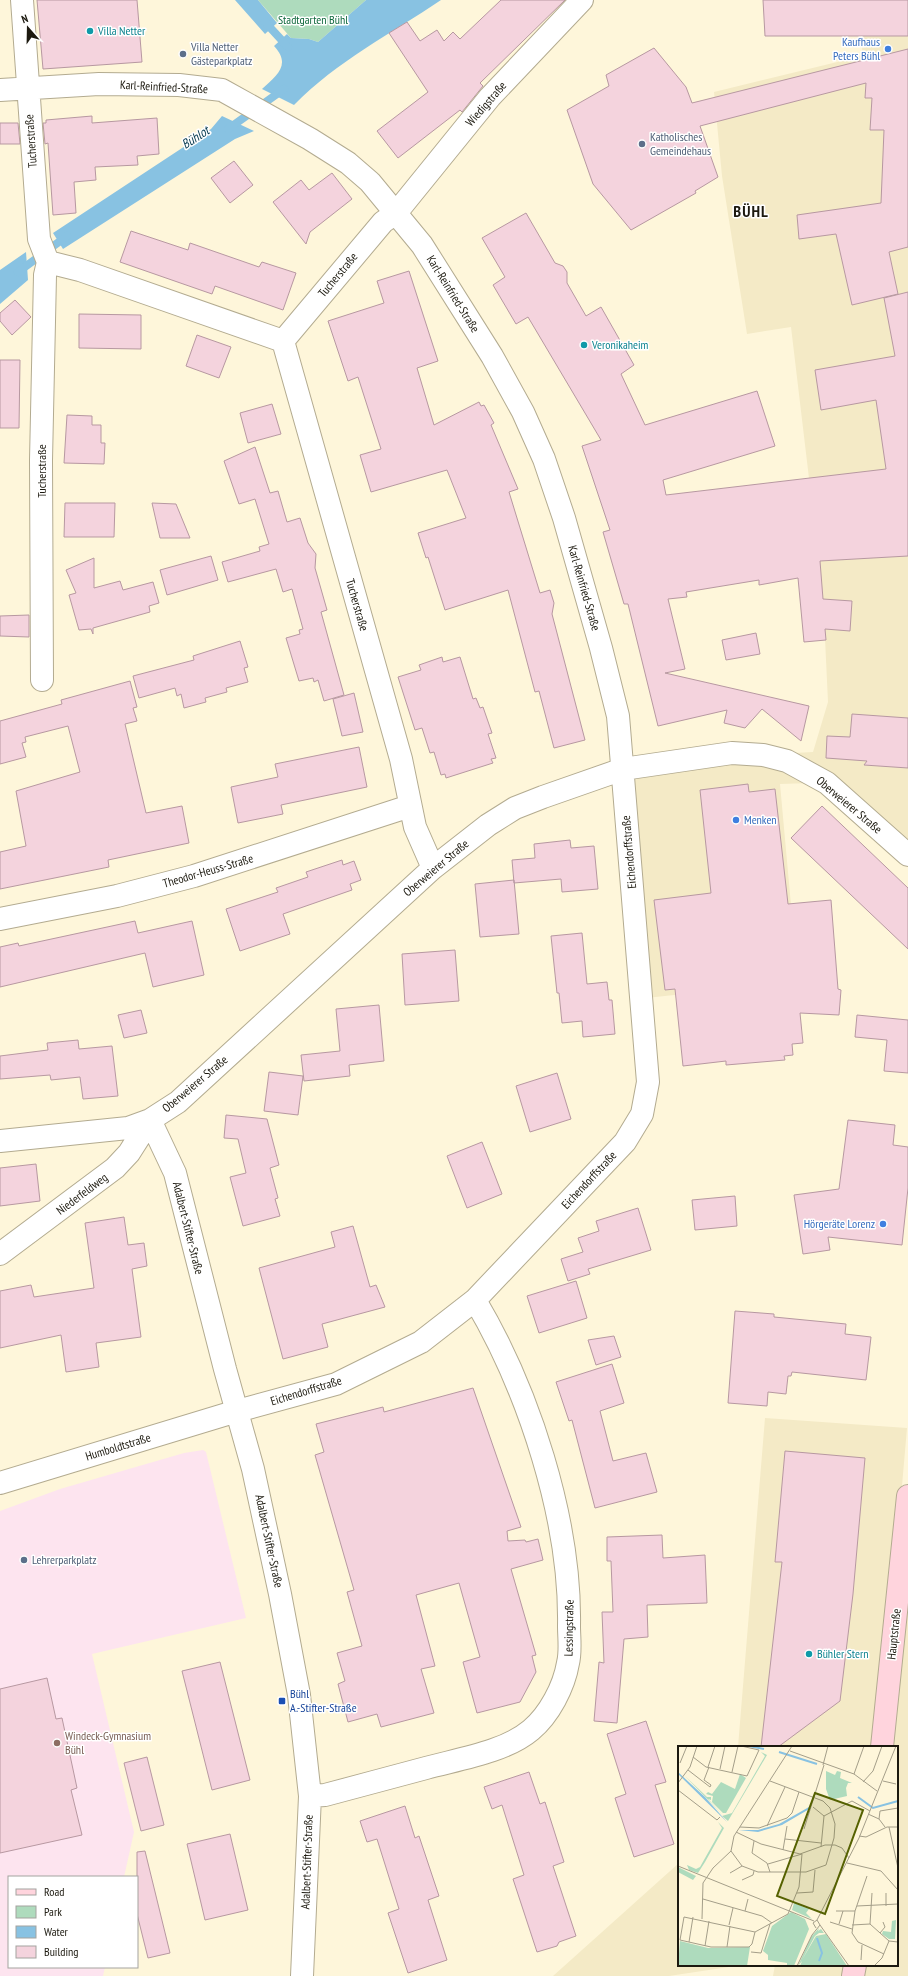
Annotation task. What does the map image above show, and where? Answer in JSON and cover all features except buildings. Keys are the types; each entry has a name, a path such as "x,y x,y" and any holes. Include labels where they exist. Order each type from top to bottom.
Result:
{"street":[{"name":"Tucherstraße","path":"22,0 38,239 52,268 42,460 42,680"},
{"name":"Wiedigstraße","path":"396,213 490,97 582,0"},
{"name":"Karl-Reinfried-Straße","path":"0,90 98,84 179,85 222,90 239,101 278,120 348,163 370,182 422,245 492,356 523,412 544,459 564,518 601,648 618,716 623,768"},
{"name":"Tucherstraße","path":"396,213 382,222 283,341 398,751 410,806 416,827 433,868"},
{"path":"52,268 283,341"},
{"name":"Oberweierer Straße","path":"0,1141 128,1128 150,1120 178,1102 433,868 488,825 515,808 623,768 732,753 763,756 788,761 827,783 908,856"},
{"name":"Eichendorffstraße","path":"237,1411 336,1384 421,1342 476,1300 625,1142 642,1114 648,1082 623,768"},
{"name":"Theodor-Heuss-Straße","path":"0,919 117,896 194,876 410,806"},
{"name":"Niederfeldweg","path":"0,1254 115,1168 129,1153 150,1120"},
{"name":"Adalbert-Stifter-Straße","path":"150,1120 175,1173 253,1469 280,1594 299,1695 310,1796 302,1976"},
{"name":"Lessingstraße","path":"310,1796 325,1795 461,1759 514,1742 532,1729 548,1709 562,1686 569,1662 570,1594 566,1559 547,1471 526,1409 494,1331 476,1300"},
{"name":"Humboldtstraße","path":"0,1483 237,1411"},
{"name":"Hauptstraße","path":"882,1746 908,1496"},
{"path":"854,1976 855,1966"}],"shaded area":[{"path":"863,0 908,0 908,857 812,783 780,784 798,982 646,998 626,762 813,752 828,702 823,596 791,327 747,334 722,176 714,92 862,56"},
{"path":"765,1418 907,1428 898,1532 908,1533 908,1976 773,1976 775,1966 898,1966 898,1746 738,1746"},
{"name":"Windeck-Gymnasium Bühl","path":"203,1450 206,1452 246,1618 92,1654 134,1832 124,1876 8,1876 8,1968 105,1968 103,1976 0,1976 0,1511 60,1489 184,1453"},
{"path":"678,1864 678,1966 735,1966 669,1976 553,1976"}],"green space":[{"name":"Stadtgarten Bühl","path":"258,0 366,0 318,42 309,39 291,38"}],"water":[{"path":"235,0 258,0 277,23 265,34"},
{"path":"366,0 441,0 346,61 311,89 294,105 262,89 277,75 280,70 282,59 274,46 287,34 291,38 309,39 318,42"},
{"path":"222,116 254,131 235,139 63,249 53,233 211,129"},
{"path":"26,252 28,280 0,304 0,270"}],"waterway":[{"path":"265,22 288,47"},
{"name":"Bühlot","path":"228,129 284,89"},
{"name":"Bühlot","path":"18,272 67,236"}],"place":[{"name":"Villa Netter","path":"90,31"},
{"name":"Kaufhaus Peters Bühl","path":"888,49"},
{"name":"Villa Netter Gästeparkplatz","path":"183,54"},
{"name":"Katholisches Gemeindehaus","path":"642,144"},
{"name":"Veronikaheim","path":"584,345"},
{"name":"Menken","path":"736,820"},
{"name":"Hörgeräte Lorenz","path":"883,1224"},
{"name":"Lehrerparkplatz","path":"24,1560"},
{"name":"Bühler Stern","path":"809,1654"},
{"name":"Bühl A.-Stifter-Straße","path":"282,1701"},
{"name":"Windeck-Gymnasium Bühl","path":"57,1743"}],"district":[{"name":"BÜHL","path":"751,211"}]}
